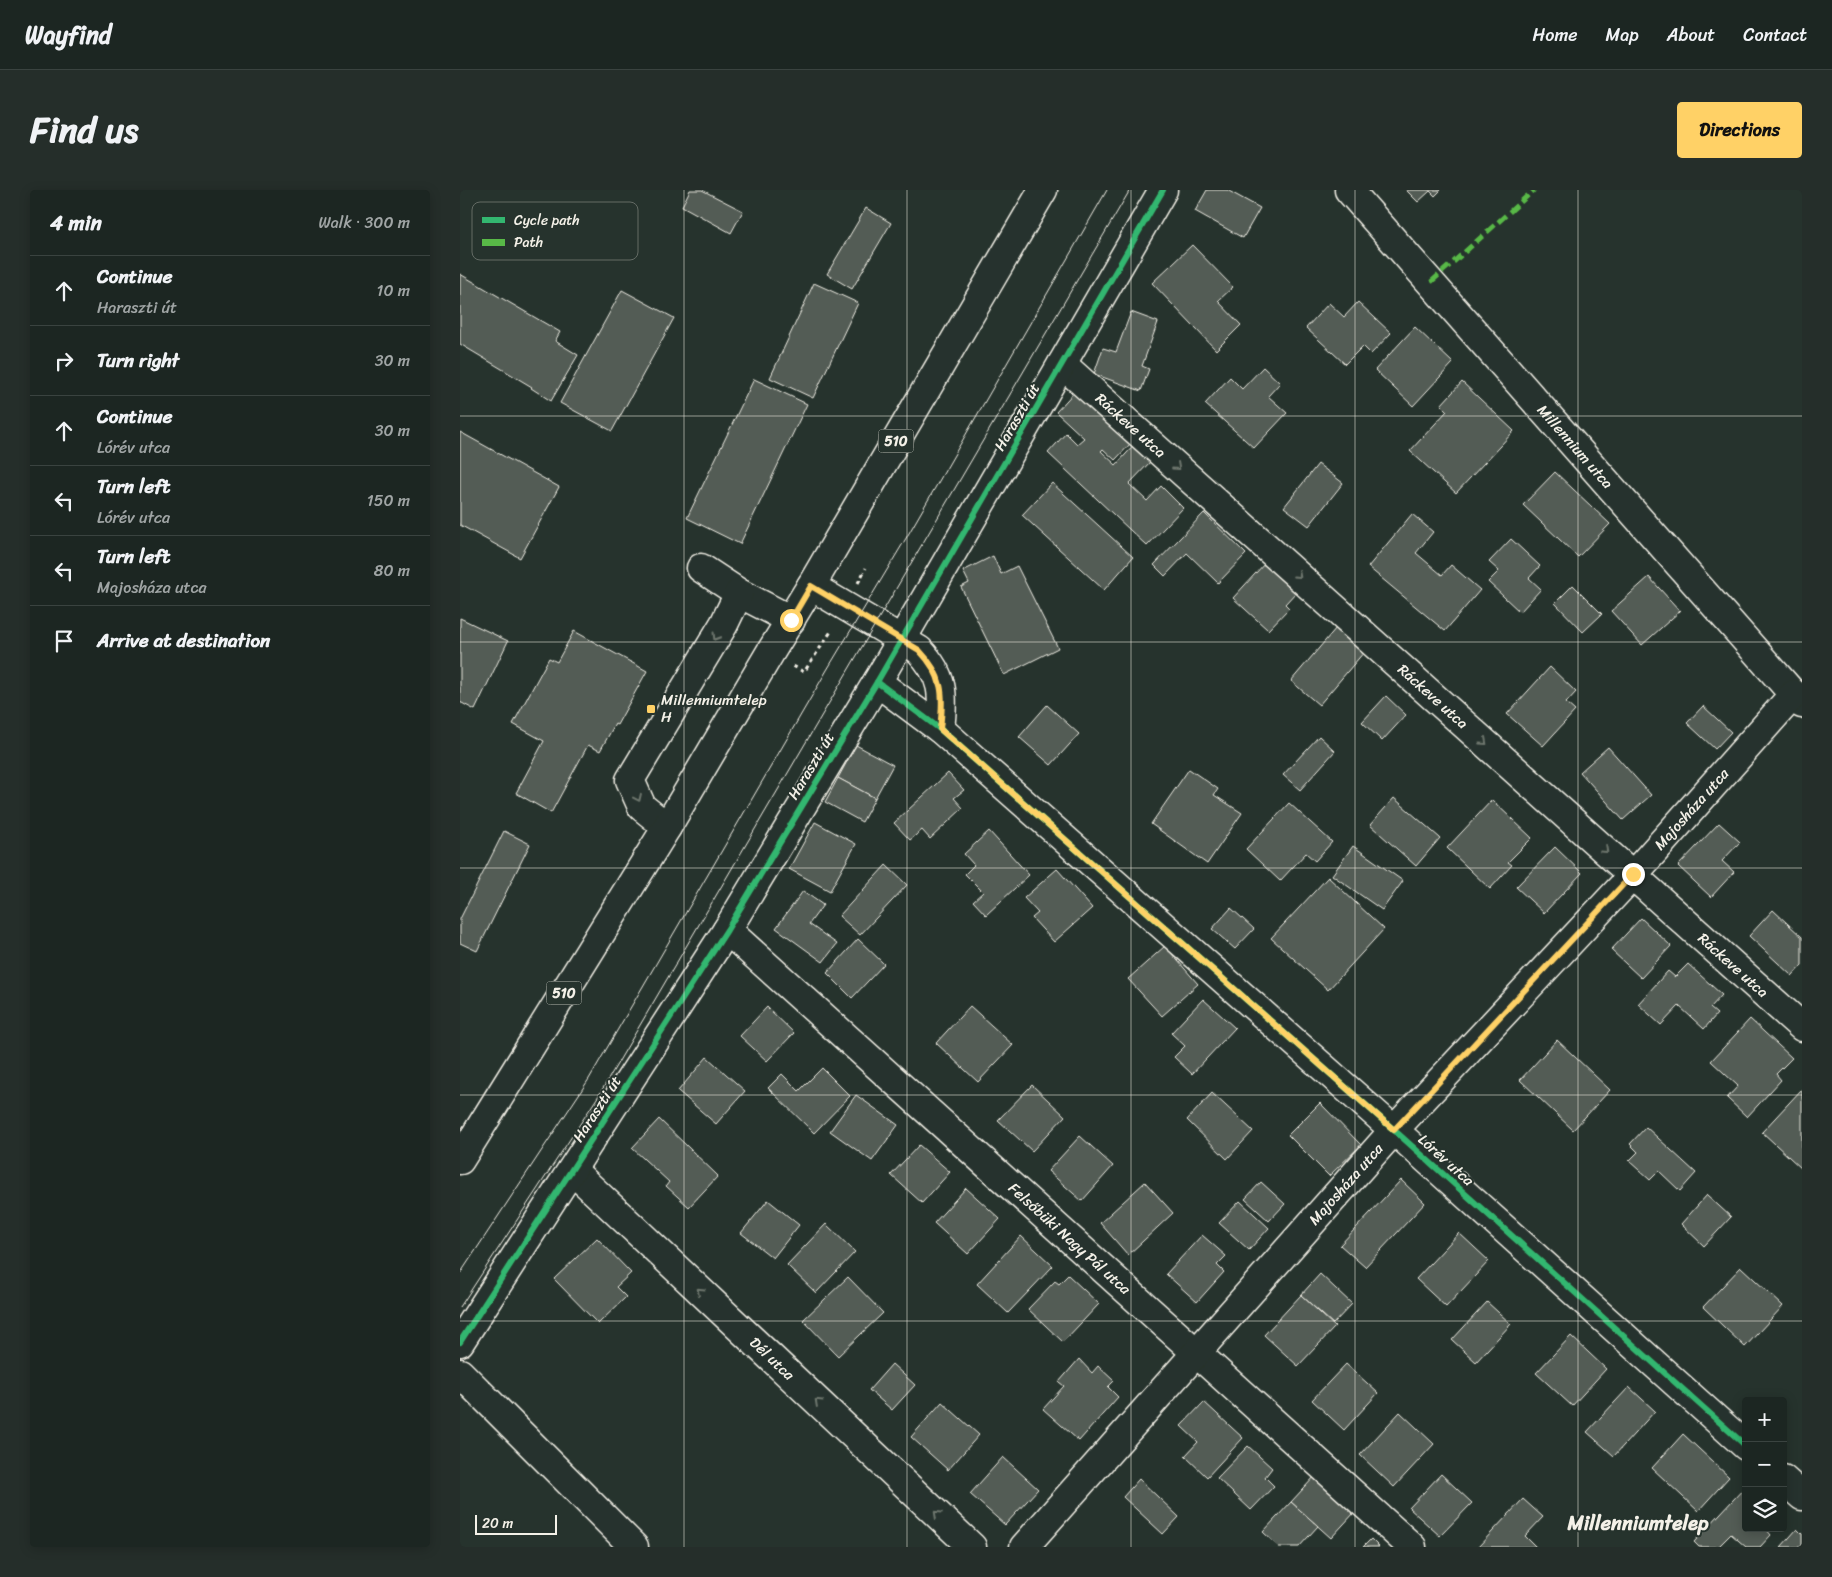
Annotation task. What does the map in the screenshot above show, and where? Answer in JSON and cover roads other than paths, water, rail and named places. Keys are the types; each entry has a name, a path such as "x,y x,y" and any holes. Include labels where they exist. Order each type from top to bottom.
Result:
{"street":[{"name":"510","path":"460,1160 667,827 791,620 1043,190"},
{"name":"Haraszti út","path":"460,1342 727,930 876,682 1163,190"},
{"name":"Millennium utca","path":"1349,190 1798,699"},
{"name":"Ráckeve utca","path":"1062,364 1802,1027"},
{"path":"700,568 739,593 791,620"},
{"path":"811,586 919,650 930,661 938,677 943,701 940,729"},
{"path":"667,827 642,807 630,780 724,624 739,593"},
{"name":"Lórév utca","path":"876,682 940,729 1394,1130 1742,1442"},
{"name":"Majosháza utca","path":"1024,1547 1394,1130 1798,699"},
{"name":"Felsőbüki Nagy Pál utca","path":"727,930 1412,1547"},
{"name":"Dél utca","path":"572,1170 972,1547"},
{"path":"460,1373 634,1547"},
{"path":"1787,1483 1802,1496"}],"tram line":[{"path":"460,1274 589,1079 827,670 905,540 1107,190"},
{"path":"460,1307 599,1095 1130,190"}],"place":[{"name":"Millenniumtelep H","path":"651,709"}],"district":[{"name":"Millenniumtelep","path":"1638,1523"}]}
